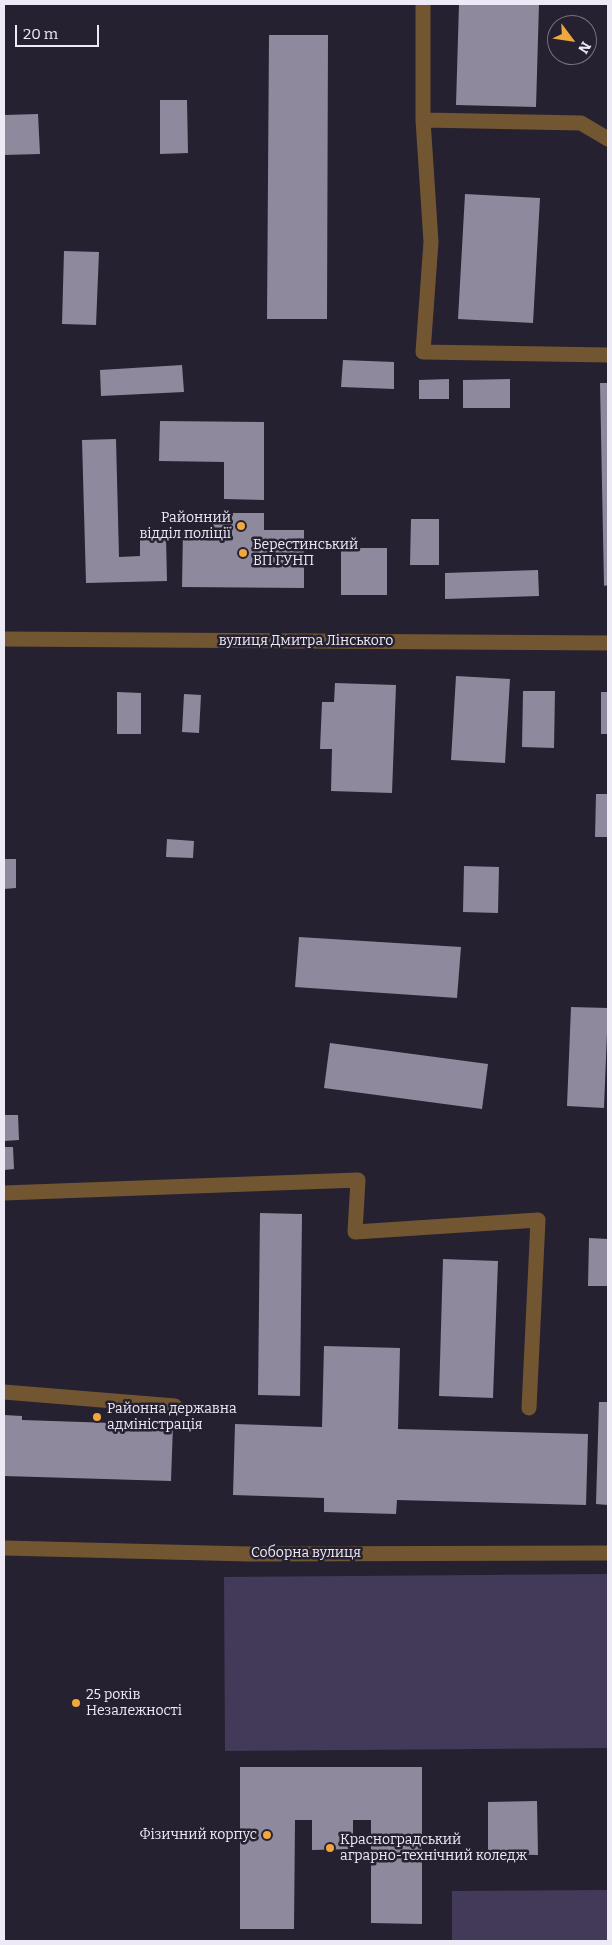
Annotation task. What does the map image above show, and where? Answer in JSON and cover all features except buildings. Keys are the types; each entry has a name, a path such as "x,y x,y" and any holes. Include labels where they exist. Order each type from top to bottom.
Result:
{"street":[{"path":"423,4 423,120 431,242 422,352 608,355"},
{"path":"423,120 581,123 608,139"},
{"name":"вулиця Дмитра Лінського","path":"4,639 608,643"},
{"path":"4,1193 358,1180 355,1232 538,1220 530,1408"},
{"path":"4,1392 175,1406"},
{"name":"Соборна вулиця","path":"4,1548 249,1554 608,1553"}],"shaded area":[{"path":"608,1574 608,1748 225,1751 224,1577"},
{"path":"608,1890 608,1941 452,1941 452,1891"}],"place":[{"name":"Районний відділ поліції","path":"241,526"},
{"name":"Берестинський ВП ГУНП","path":"243,553"},
{"name":"Районна державна адміністрація","path":"97,1417"},
{"name":"25 років Незалежності","path":"76,1703"},
{"name":"Фізичний корпус","path":"267,1835"},
{"name":"Красноградський аграрно-технічний коледж","path":"330,1848"}]}
